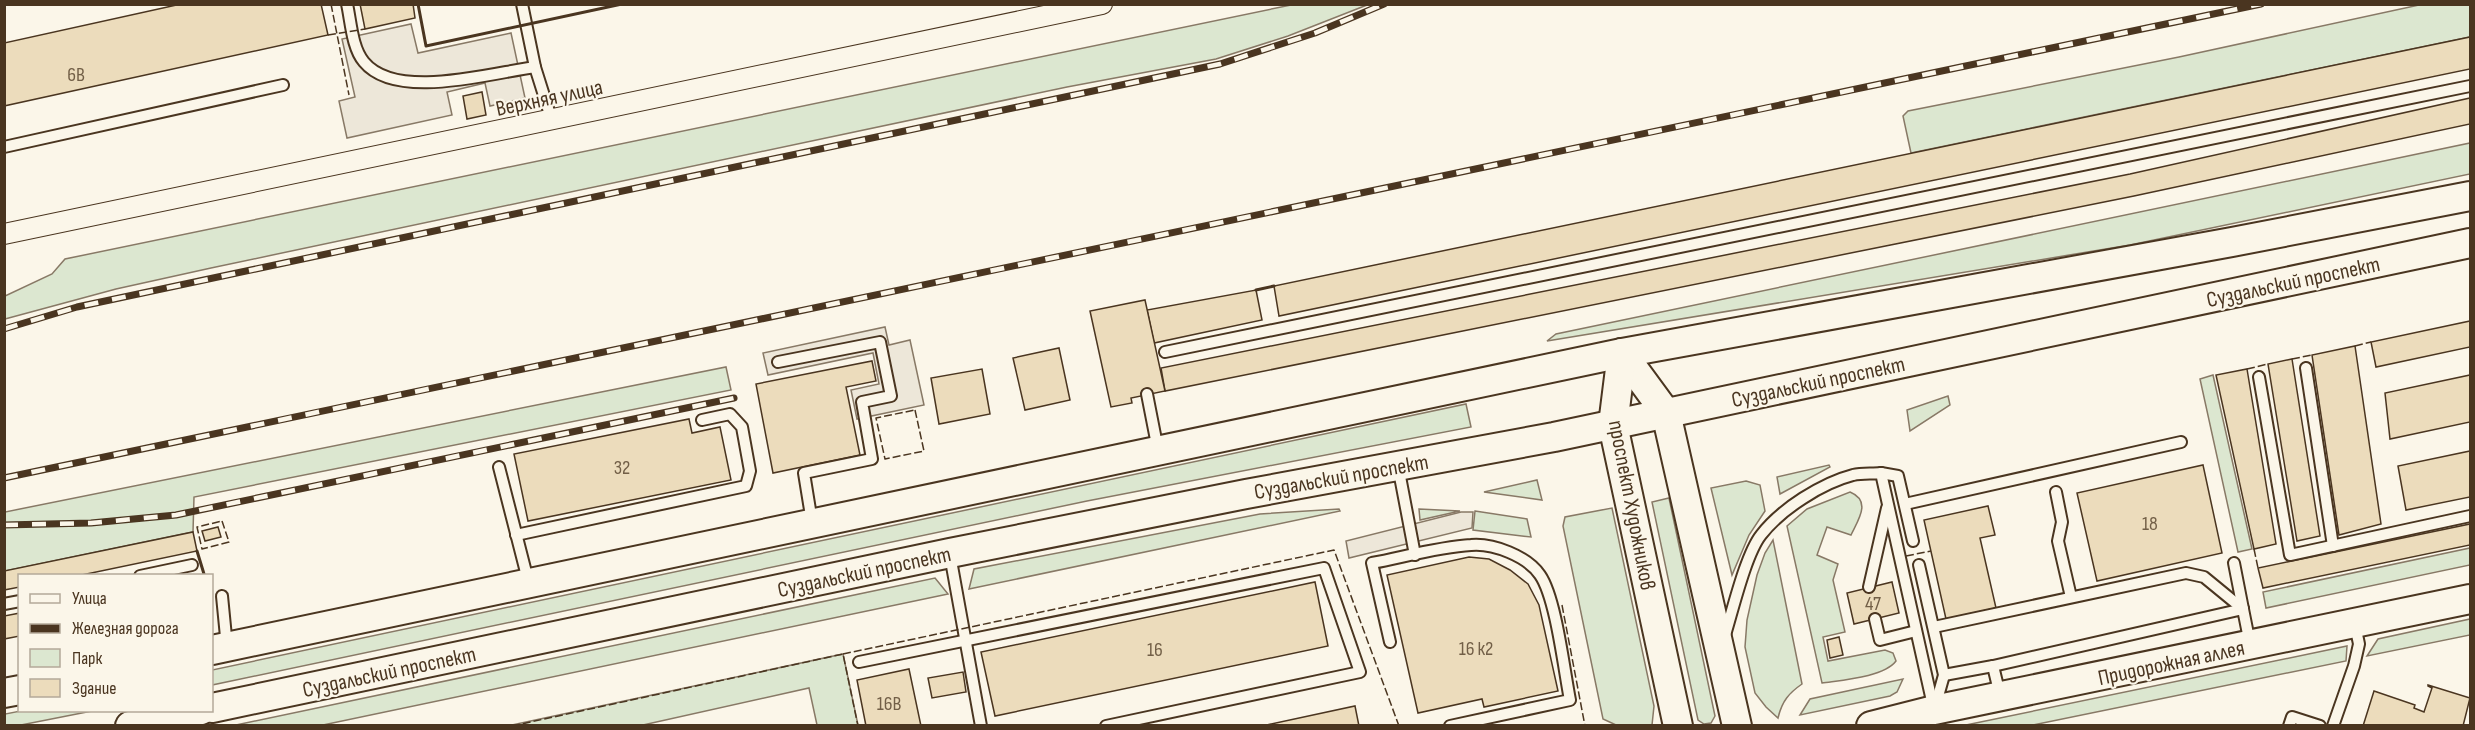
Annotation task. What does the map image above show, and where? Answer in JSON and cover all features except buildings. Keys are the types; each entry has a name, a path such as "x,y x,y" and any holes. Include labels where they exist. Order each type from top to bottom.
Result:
{"main road":[{"path":"219,648 1622,353 2210,246 2470,196"},
{"name":"Суздальский проспект","path":"213,708 950,553 1613,424 2470,243"},
{"name":"проспект Художников","path":"1622,353 1666,413 1737,726"},
{"name":"проспект Художников","path":"1622,353 1613,424 1678,726"},
{"name":"Придорожная аллея","path":"1870,726 1934,710 2470,599"},
{"path":"130,726 196,712"}],"street":[{"name":"Верхняя улица","path":"4,234 1102,4"}],"lane":[{"path":"347,4 357,48 363,61 388,79 426,83 535,67"},
{"path":"522,4 535,67 552,121"},
{"path":"4,147 284,85"},
{"path":"1165,352 2470,86"},
{"path":"778,362 880,342 891,396 862,402 872,459 804,473 812,523"},
{"path":"2306,368 2333,546"},
{"path":"2259,377 2290,555 2470,516"},
{"path":"1147,394 1158,450"},
{"path":"516,535 746,486 750,471 741,427 730,414 702,420"},
{"path":"1905,504 2181,442"},
{"path":"1398,466 1415,555"},
{"path":"499,467 529,584"},
{"path":"1719,653 1743,574 1760,536 1775,520 1814,491 1854,475 1881,473 1898,476 1913,541"},
{"path":"1881,473 1934,710"},
{"path":"2056,492 2062,522 2058,541 2071,597"},
{"path":"1869,587 1888,505"},
{"path":"1390,642 1372,563 1473,544 1502,549 1523,560 1540,574 1549,594 1570,700 1493,721 1450,726"},
{"path":"950,553 981,726"},
{"path":"2234,563 2250,645"},
{"path":"149,574 192,565"},
{"path":"1919,565 1944,675 1934,710"},
{"path":"859,662 1324,568 1360,672 1106,726"},
{"path":"1934,627 2186,573 2204,577 2243,609"},
{"path":"219,648 222,596"},
{"path":"1944,675 2243,609"},
{"path":"1875,619 1880,640 1916,631"},
{"path":"2333,726 2354,666 2359,644 2355,623"},
{"path":"1993,666 2000,698"},
{"path":"2289,726 2292,717 2320,726"}],"green space":[{"path":"1291,5 1367,5 1288,36 1216,59 1067,87 211,268 116,289 5,319 5,296 52,274 65,259"},
{"path":"2419,5 2470,5 2470,37 1911,153 1903,116 1908,111 2179,57"},
{"path":"2470,143 2470,174 2130,245 1547,341 1556,334"},
{"path":"726,367 731,390 194,497 193,532 5,571 5,512"},
{"path":"2213,375 2252,549 2238,552 2200,379"},
{"path":"1948,396 1950,405 1910,431 1907,410"},
{"path":"1466,404 1471,427 1087,501 213,685 213,670"},
{"path":"1829,465 1830,467 1780,494 1777,477"},
{"path":"1537,480 1542,500 1484,492"},
{"path":"1746,481 1760,485 1765,511 1749,535 1732,575 1711,488"},
{"path":"1850,492 1857,496 1862,506 1860,517 1851,535 1827,527 1817,555 1838,564 1833,580 1845,632 1823,637 1828,661 1885,650 1893,653 1896,661 1882,671 1873,674 1822,683 1787,526 1807,509"},
{"path":"1669,498 1715,716 1711,723 1704,724 1698,720 1652,502"},
{"path":"1612,508 1654,706 1652,725 1616,725 1603,719 1563,526 1565,517"},
{"path":"1339,509 1340,511 969,589 974,569 1260,514"},
{"path":"1419,509 1460,511 1420,520"},
{"path":"1475,511 1527,519 1531,537 1473,530"},
{"path":"1773,540 1802,684 1787,698 1778,718 1755,693 1745,647 1747,620 1757,575 1765,553"},
{"path":"2470,548 2470,565 2266,608 2263,592"},
{"path":"935,578 948,594 323,725 236,725"},
{"path":"2470,619 2470,635 2367,656 2378,639"},
{"path":"2347,646 2346,661 2033,725 1966,725"},
{"path":"843,654 858,725 817,725 809,688 643,725 512,725"},
{"path":"1903,679 1897,692 1890,696 1800,715 1810,699"},
{"path":"18,712 87,712 21,725 5,725 5,714"}],"shaded area":[{"path":"411,24 418,53 511,33 525,98 490,106 485,83 447,92 452,115 347,138 339,101 355,97 342,39"},
{"path":"885,327 889,345 910,340 924,405 857,419 851,390 879,384 873,353 768,375 763,353"},
{"path":"1461,512 1473,512 1472,528 1349,558 1346,541"}],"railway":[{"path":"4,329 77,307 1220,64 1315,33 1384,4"},
{"path":"4,478 2261,4"},
{"path":"4,525 91,523 176,515 734,398"}],"fence":[{"path":"331,4 349,95"},
{"path":"328,35 365,29"},
{"path":"2355,346 2371,342"},
{"path":"2292,359 2312,355"},
{"path":"2247,369 2268,364"},
{"path":"915,410 924,451 885,459 876,418 915,410"},
{"path":"222,521 229,542 202,549 197,527 222,521"},
{"path":"2254,549 2258,568"},
{"path":"843,654 1334,550 1399,726"},
{"path":"1906,556 1931,551"},
{"path":"1562,605 1585,726"},
{"path":"512,726 843,654 858,726"}],"wall":[{"path":"418,4 426,46 622,4"},
{"path":"1256,290 1274,286"},
{"path":"197,551 204,574"}]}
